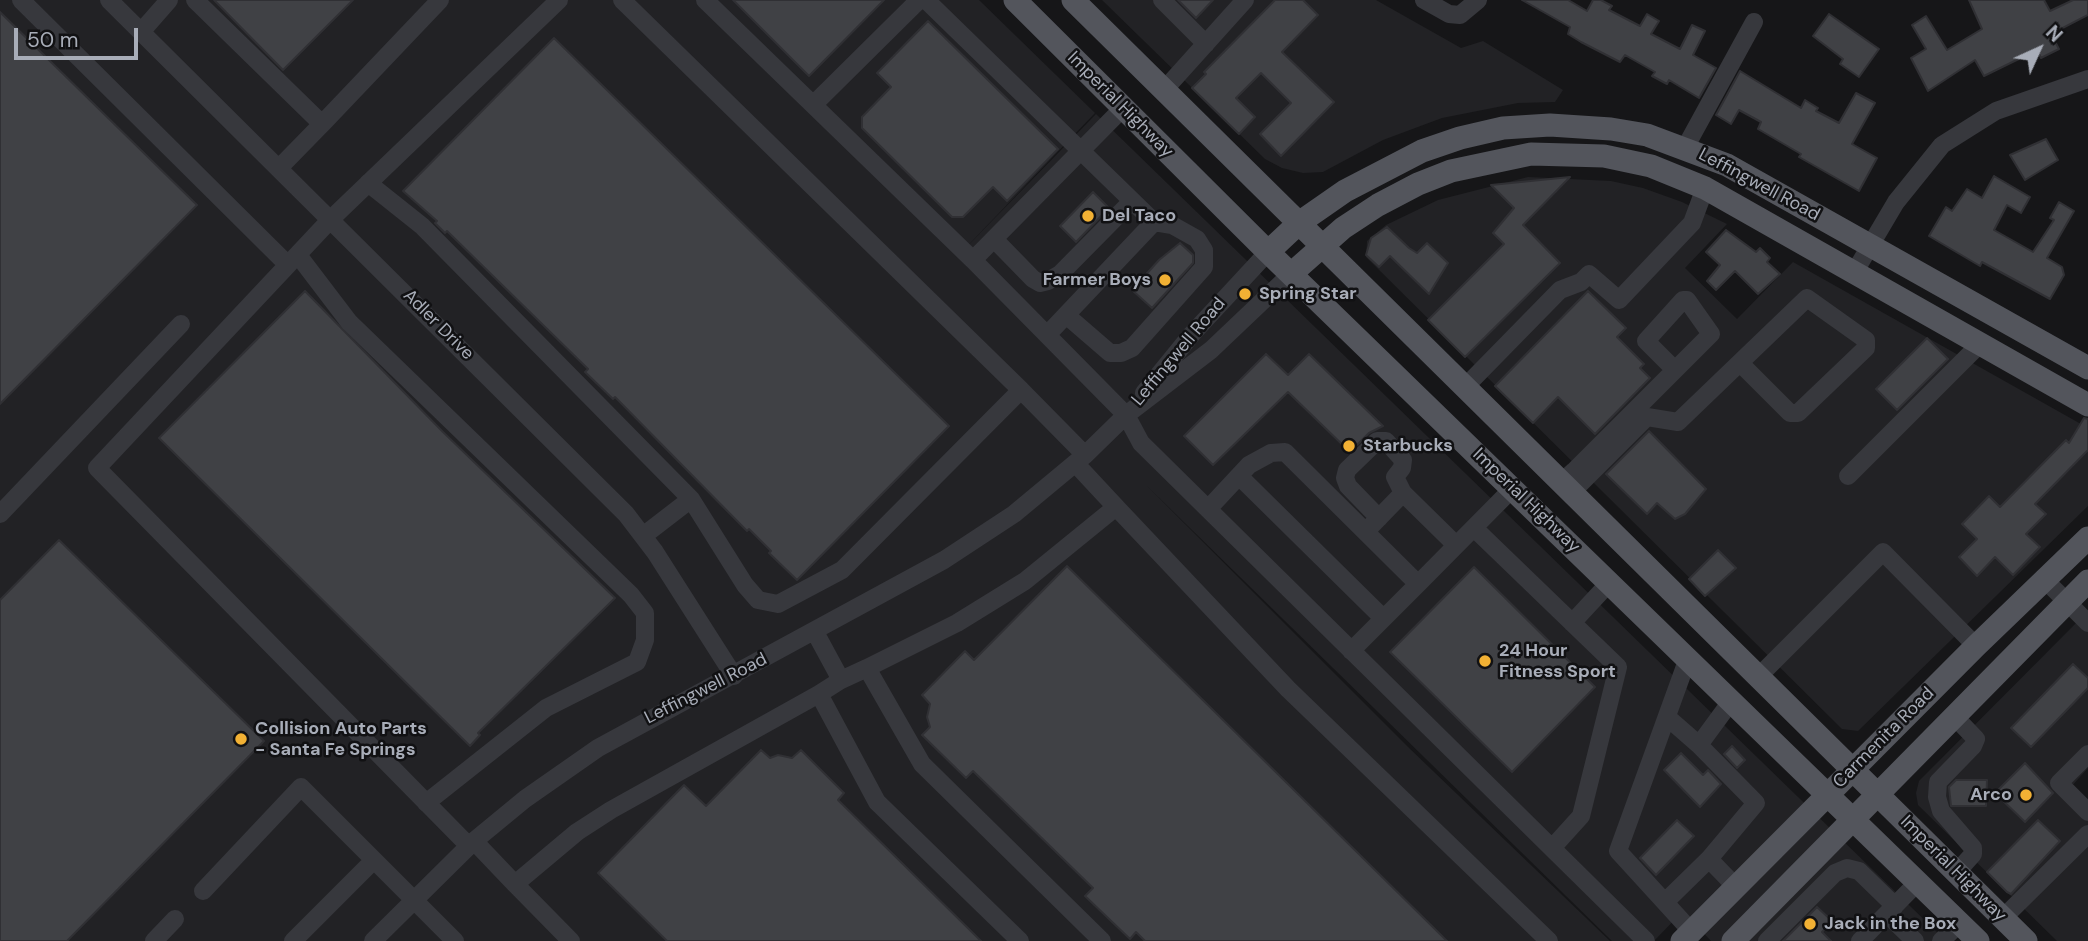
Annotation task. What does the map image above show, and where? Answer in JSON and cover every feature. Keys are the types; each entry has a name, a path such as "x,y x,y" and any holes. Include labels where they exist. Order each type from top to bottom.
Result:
{"main road":[{"name":"Imperial Highway","path":"1014,0 1268,252 1829,793 1978,941"},
{"name":"Imperial Highway","path":"1073,0 2026,941"},
{"name":"Leffingwell Road","path":"1268,252 1299,223 1345,191 1405,158 1474,134 1531,126 1584,126 1647,135 1727,165 2088,368"},
{"name":"Leffingwell Road","path":"1291,274 1343,228 1418,184 1451,171 1511,157 1554,154 1604,156 1651,166 1705,188 2088,405"},
{"name":"Carmenita Road","path":"1687,936 1976,646 2088,538"},
{"name":"Carmenita Road","path":"1738,939 2088,581"}],"street":[{"path":"21,0 293,260 349,322 631,595 645,612 645,640 637,662 546,708 426,803"},
{"name":"Adler Drive","path":"109,0 575,460 643,536 734,676"},
{"path":"141,32 169,0"},
{"path":"195,0 322,124"},
{"path":"279,168 440,0"},
{"path":"559,0 331,219 97,468 426,803 515,884 571,941"},
{"path":"622,0 1021,390 1080,459 1116,507 1288,690 1549,941"},
{"path":"705,0 973,260 1126,415 1141,443 1646,941"},
{"path":"813,105 919,0"},
{"path":"926,0 1154,222 1172,225 1197,239 1204,250 1204,267 1132,348 1121,353 1110,353 1066,315"},
{"path":"1162,0 1206,44"},
{"path":"1164,90 1245,0"},
{"path":"1424,0 1449,14 1469,10 1478,0"},
{"path":"1685,148 1754,22"},
{"path":"1854,273 1896,202 1942,145 1996,111 2088,79"},
{"path":"973,260 1123,108"},
{"path":"368,183 422,226 691,499 745,585 758,600 778,604 842,570 1021,390"},
{"path":"1465,387 1560,290 1581,282 1589,274 1619,300 1692,223 1705,188"},
{"path":"994,239 1033,279 1040,283 1048,281 1060,274 1132,201"},
{"path":"1047,335 1154,222"},
{"name":"Leffingwell Road","path":"1126,415 1192,334 1268,252"},
{"name":"Leffingwell Road","path":"373,941 471,844 525,799 598,748 815,632 992,529 1080,459 1126,415 1211,350 1291,274"},
{"path":"1567,487 1647,417 1678,422 1807,298 1866,340 1866,348 1798,413 1790,413 1740,363"},
{"path":"0,513 181,324"},
{"path":"1847,476 1980,344"},
{"path":"1567,487 1675,370"},
{"path":"1379,518 1348,486 1345,478 1347,470 1377,441 1386,441 1403,460 1402,468 1395,477 1403,493 1456,545"},
{"path":"1208,509 1249,465 1271,453 1285,452 1419,584"},
{"path":"1239,476 1383,618"},
{"path":"1351,651 1513,488"},
{"path":"1366,532 1403,493"},
{"path":"643,536 691,499"},
{"path":"515,884 577,832 611,810 841,680 957,623 1026,581 1116,507"},
{"path":"1474,528 1618,667 1581,816 1552,848"},
{"path":"1759,676 1883,552 1976,646"},
{"path":"2044,579 2088,623"},
{"path":"1572,623 1610,582"},
{"path":"815,632 841,680"},
{"path":"1687,936 1665,902 1618,851 1688,658"},
{"path":"867,668 922,764 1093,938"},
{"path":"819,694 877,802 1020,941"},
{"path":"1699,745 1732,701"},
{"path":"1954,716 1976,739 1973,746 1938,782 1937,797 1941,811 1973,848 1973,854 1957,872"},
{"path":"1665,902 1709,859 1756,803 1699,745 1667,717"},
{"path":"2088,754 2059,783 2088,813"},
{"path":"203,891 301,788 454,941"},
{"path":"2003,918 2088,834"},
{"path":"1709,859 1736,887"},
{"path":"293,941 374,860"},
{"path":"1767,941 1835,873 1847,868 1859,871 1914,941"},
{"path":"1860,941 1919,882"},
{"path":"154,941 175,919"},
{"path":"1941,941 1960,923"}],"shaded area":[{"path":"0,0 979,0 1095,113 953,261 1096,114 1946,941 1711,941 1683,911 1654,941 1612,941 1146,485 1407,746 1610,941 0,941"},
{"path":"1102,0 1376,0 1461,48 1483,41 1563,90 1555,102 1518,103 1442,118 1383,140 1323,172 1303,173 1282,168 1265,159"},
{"path":"1528,177 1611,181 1643,188 1682,202 1727,224 1685,268 1737,319 1793,262 2088,428 2088,506 1858,731 1842,729 1366,257 1367,241 1386,225 1438,200"},
{"path":"2088,611 2088,768 2071,787 2088,806 2088,941 2057,941 1918,805 1916,793 1919,781"}],"building":[{"path":"214,0 353,0 283,70"},
{"path":"733,0 884,0 809,76"},
{"path":"1178,0 1213,0 1196,18"},
{"path":"1275,0 1303,0 1318,15 1282,52 1334,102 1281,156 1260,134 1291,103 1261,73 1236,98 1255,117 1239,134 1192,88 1206,74 1204,72"},
{"path":"1522,0 1568,0 1587,11 1593,0 1601,0 1612,6 1609,10 1640,26 1647,14 1659,21 1651,34 1680,49 1692,25 1705,31 1693,55 1716,68 1699,98 1669,80 1667,84 1652,76 1655,72 1625,55 1620,62 1581,42 1568,34 1570,27"},
{"path":"1969,0 2044,0 2050,11 2073,0 2088,0 2088,15 2051,34 2059,49 2041,58 2037,50 1984,76 1975,60 1928,91 1911,58 1926,49 1912,25 1926,16 1947,50 1982,29"},
{"path":"0,12 197,205 0,404"},
{"path":"1829,14 1879,49 1859,77 1840,64 1843,59 1813,36"},
{"path":"928,21 1058,149 1007,201 993,187 963,217 952,217 862,128 862,117 891,87 877,73"},
{"path":"554,38 949,426 797,580 615,397 613,399 585,372 588,369 403,191"},
{"path":"1740,71 1801,108 1805,100 1818,108 1816,111 1839,123 1856,93 1875,103 1852,144 1877,158 1859,191 1799,157 1801,154 1758,129 1761,122 1739,110 1731,124 1716,115"},
{"path":"2046,139 2058,160 2025,180 2010,155"},
{"path":"1994,176 2030,197 2021,213 2007,205 1994,230 2033,252 2054,220 2050,218 2059,202 2074,211 2047,258 2062,267 2064,275 2050,299 1982,262 1980,266 1929,236 1946,207 1952,211 1967,189 1982,198"},
{"path":"1570,177 1523,225 1560,263 1465,357 1428,320 1504,244 1493,233 1514,208 1491,185"},
{"name":"Del Taco","path":"1093,192 1109,208 1076,242 1060,226"},
{"path":"1387,227 1417,253 1427,243 1448,263 1429,294 1390,256 1379,267 1366,255 1371,238"},
{"path":"1726,230 1756,252 1760,248 1770,258 1767,262 1780,274 1758,294 1735,271 1716,290 1707,281 1720,265 1706,252"},
{"name":"Farmer Boys","path":"1180,243 1193,255 1193,263 1152,308 1132,290 1159,260"},
{"path":"305,291 443,432 615,598 478,733 480,735 470,746 159,438"},
{"path":"1588,291 1626,328 1617,337 1644,364 1640,368 1650,378 1595,434 1558,397 1533,423 1495,386"},
{"path":"1927,338 1948,359 1897,410 1876,389"},
{"path":"1266,354 1288,375 1309,354 1383,426 1369,433 1350,452 1288,392 1213,465 1184,436"},
{"path":"2084,418 2088,419 2088,450 2035,504 2046,514 2026,534 2040,547 2013,575 1995,557 1977,576 1959,557 1977,539 1962,524 1989,496 2000,507 2066,440 2069,443"},
{"path":"1649,431 1706,489 1685,514 1675,519 1657,503 1647,514 1606,474"},
{"path":"59,540 264,741 67,941 0,941 0,600"},
{"path":"1718,550 1736,568 1705,596 1689,579"},
{"path":"1067,566 1447,941 1145,941 1136,932 1130,939 1085,896 1093,888 973,771 966,778 922,735 930,727 927,717 930,704 922,695 965,651 974,660"},
{"name":"24 Hour Fitness Sport","path":"1474,567 1595,687 1512,772 1390,652"},
{"path":"2073,664 2088,678 2088,688 2031,747 2011,728"},
{"path":"1732,746 1745,760 1737,768 1724,754"},
{"path":"761,750 770,758 778,755 792,758 801,750 844,793 838,800 981,941 667,941 598,873 684,785 706,806"},
{"path":"1681,753 1703,775 1708,770 1721,784 1700,807 1664,770"},
{"name":"Arco","path":"2025,763 2053,793 2025,822 1995,793"},
{"path":"1956,780 1987,780 1986,806 1951,806 1949,787"},
{"path":"1677,820 1694,836 1656,875 1640,858"},
{"path":"2038,820 2060,841 2011,894 1987,872"},
{"name":"Jack in the Box","path":"1817,907 1832,921 1822,932 1831,941 1783,941"}],"place":[{"name":"Del Taco","path":"1088,216"},
{"name":"Farmer Boys","path":"1165,280"},
{"name":"Spring Star","path":"1245,294"},
{"name":"Starbucks","path":"1349,446"},
{"name":"24 Hour Fitness Sport","path":"1485,661"},
{"name":"Collision Auto Parts - Santa Fe Springs","path":"241,739"},
{"name":"Arco","path":"2026,795"},
{"name":"Jack in the Box","path":"1810,924"}]}
